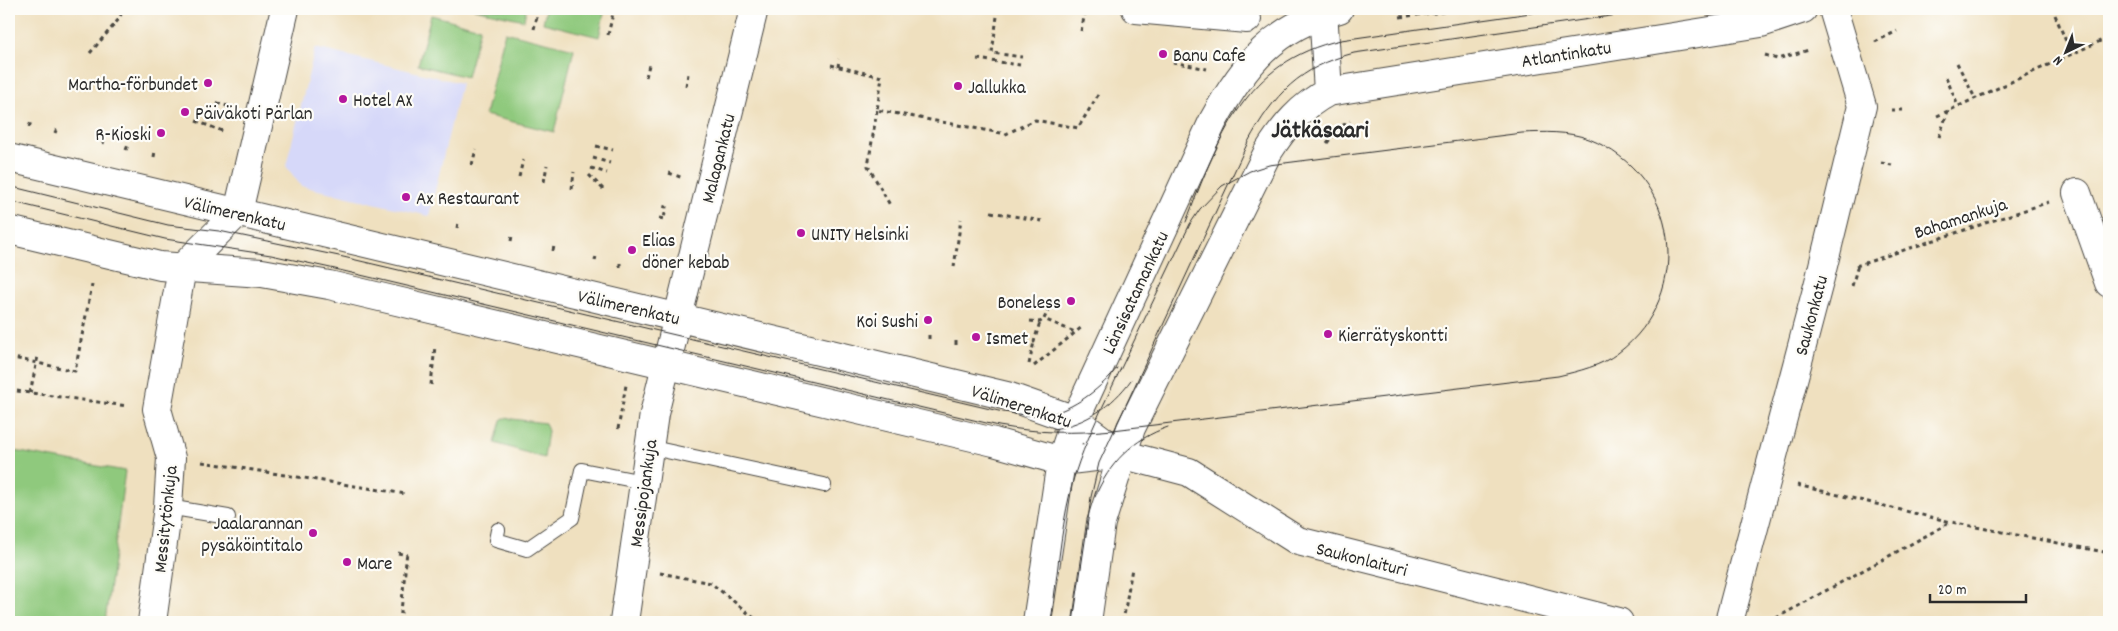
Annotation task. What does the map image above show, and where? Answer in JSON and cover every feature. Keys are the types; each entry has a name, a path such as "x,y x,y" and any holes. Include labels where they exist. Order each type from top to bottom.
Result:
{"street":[{"path":"182,268 238,212 285,9"},
{"name":"Malagankatu","path":"666,365 754,9"},
{"path":"1136,9 1247,19"},
{"name":"Atlantinkatu","path":"1328,92 1761,23 1803,9"},
{"name":"Saukonkatu","path":"1729,622 1820,278 1862,106 1833,9"},
{"name":"Länsisatamankatu","path":"1037,622 1061,461 1075,420 1213,121 1234,82 1271,43 1304,21 1328,10 1328,92"},
{"path":"1087,622 1101,523 1121,454 1131,428 1268,152 1296,114 1328,92"},
{"name":"Välimerenkatu","path":"9,158 1007,396 1075,420 1121,454"},
{"path":"2077,193 2109,284"},
{"path":"9,230 127,259 182,268 294,277 994,442 1061,461 1121,454"},
{"name":"Messitytönkuja","path":"152,622 168,508 171,458 157,409 182,268"},
{"name":"Messipojankuja","path":"624,622 648,447 666,365"},
{"name":"Saukonlaituri","path":"1121,454 1189,472 1298,542 1619,622"}],"lane":[{"path":"648,447 824,485"},
{"path":"498,530 496,540 527,549 572,518 582,470 643,482"},
{"path":"168,508 228,517"}],"path":[{"path":"90,53 119,19 123,9"},
{"path":"534,29 539,9"},
{"path":"608,34 614,9"},
{"path":"998,9 992,53 1022,57"},
{"path":"1081,31 1086,9"},
{"path":"1400,17 1466,9"},
{"path":"2055,15 2071,53"},
{"path":"1874,42 1897,32"},
{"path":"1937,116 2109,37"},
{"path":"1763,54 1777,59 1809,50"},
{"path":"838,67 839,58"},
{"path":"976,59 1020,65"},
{"path":"1173,62 1207,69"},
{"path":"1958,63 1975,98"},
{"path":"646,77 648,64"},
{"path":"831,65 882,77 868,166 890,206"},
{"path":"686,86 688,74"},
{"path":"1946,77 1958,106"},
{"path":"877,110 1006,134 1035,120 1078,128 1098,95"},
{"path":"217,102 234,108"},
{"path":"1891,110 1904,110"},
{"path":"1939,137 1948,110"},
{"path":"196,121 228,134"},
{"path":"29,126 30,122"},
{"path":"55,133 56,128"},
{"path":"102,144 104,139"},
{"path":"126,150 128,145"},
{"path":"596,146 613,150"},
{"path":"472,165 476,149"},
{"path":"154,156 155,151"},
{"path":"593,158 610,162"},
{"path":"519,177 523,160"},
{"path":"1881,163 1892,165"},
{"path":"544,182 547,165"},
{"path":"591,168 607,173"},
{"path":"572,189 574,172"},
{"path":"669,173 684,178"},
{"path":"589,175 604,189"},
{"name":"Bahamankuja","path":"1820,278 2077,193"},
{"path":"658,218 664,219 666,207 662,206"},
{"path":"990,212 1042,221"},
{"path":"954,267 961,220"},
{"path":"457,228 458,223"},
{"path":"511,241 512,236"},
{"path":"553,251 554,246"},
{"path":"9,357 75,371 92,285"},
{"path":"1029,364 1040,322 1044,319 1049,308"},
{"path":"1044,319 1077,334"},
{"path":"1030,321 1040,322"},
{"path":"1034,366 1077,334 1083,326"},
{"path":"929,335 929,340"},
{"path":"1025,341 1034,342"},
{"path":"956,342 956,347"},
{"path":"431,385 435,346"},
{"path":"30,393 38,356"},
{"path":"618,429 626,384"},
{"path":"9,390 133,407"},
{"path":"171,458 406,494"},
{"path":"1767,478 1952,522 2109,553"},
{"path":"1769,622 1952,522"},
{"path":"398,553 407,553 400,622"},
{"path":"1123,622 1132,568"},
{"path":"631,570 711,583 759,622"}],"shaded area":[{"name":"Hotel AX","path":"315,48 461,83 429,216 301,186 286,166"}],"green space":[{"path":"474,9 526,9 524,20"},
{"path":"546,9 605,9 599,37 543,23"},
{"path":"431,15 480,28 467,77 418,65"},
{"path":"505,32 574,49 554,132 485,115"},
{"path":"504,418 545,423 548,431 544,458 495,443 501,420"},
{"path":"9,450 125,471 105,622 9,622"}],"tram line":[{"path":"1186,222 1210,162 1224,133 1240,108 1258,85 1281,66 1308,50 1341,40 1559,9"},
{"path":"1086,535 1091,497 1099,463 1248,142 1268,110 1290,85 1318,66 1354,53 1659,9"},
{"path":"9,201 165,239 271,255 335,269 999,426 1042,431 1084,432 1098,431 1113,430 1558,376 1597,365 1618,353 1643,328 1659,300 1667,269 1667,237 1659,207 1643,179 1620,156 1589,139 1564,133 1539,132 1269,165 1250,171 1222,186 1200,209 1190,224 1101,410 1092,430 1088,440 1083,451 1073,482 1061,541 1051,622"},
{"path":"9,186 168,225 219,231 339,256 1003,412 1042,415 1063,410 1089,395 1117,368"},
{"path":"1053,429 1076,423 1107,406 1131,380"},
{"path":"1095,497 1107,473 1133,445 1168,427"},
{"path":"1073,622 1087,528"}],"place":[{"name":"Banu Cafe","path":"1163,54"},
{"name":"Martha-förbundet","path":"208,83"},
{"name":"Jallukka","path":"958,86"},
{"name":"Hotel AX","path":"343,99"},
{"name":"Päiväkoti Pärlan","path":"185,112"},
{"name":"R-Kioski","path":"161,133"},
{"name":"Ax Restaurant","path":"406,197"},
{"name":"UNITY Helsinki","path":"801,233"},
{"name":"Elias döner kebab","path":"632,250"},
{"name":"Boneless","path":"1071,301"},
{"name":"Koi Sushi","path":"928,320"},
{"name":"Kierrätyskontti","path":"1328,334"},
{"name":"Ismet","path":"976,337"},
{"name":"Jaalarannan pysäköintitalo","path":"313,533"},
{"name":"Mare","path":"347,562"}],"district":[{"name":"Jätkäsaari","path":"1320,129"}]}
